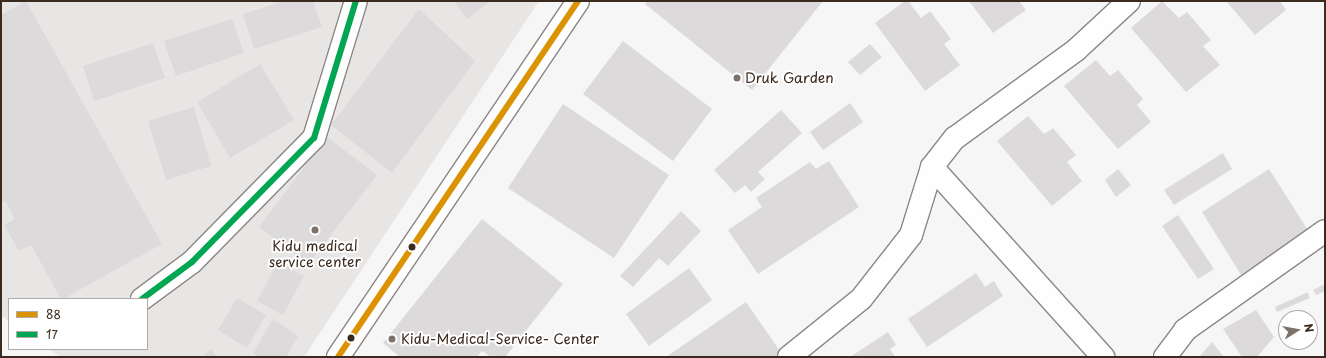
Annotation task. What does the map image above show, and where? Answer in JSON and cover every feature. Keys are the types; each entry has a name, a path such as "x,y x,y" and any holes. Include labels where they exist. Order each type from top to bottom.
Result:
{"street":[{"path":"143,298 192,262 314,138 356,1"},
{"path":"338,357 578,1"},
{"path":"789,357 861,299 911,234 932,167 955,138 1076,50 1129,1"},
{"path":"932,167 1103,357"},
{"path":"1165,357 1185,330 1325,231"}],"shaded area":[{"path":"1,1 539,1 304,357 61,357 50,350 148,350 148,298 8,298 8,320 1,316"}],"building":[{"path":"26,1 162,244 65,298 60,298 31,245 19,251 4,225 15,219 5,201 1,203 1,15"},
{"path":"283,1 313,1 322,27 254,49 243,14"},
{"path":"454,1 491,1 467,19"},
{"path":"647,1 823,1 752,90 645,4"},
{"path":"905,1 908,1 921,18 930,11 951,39 944,44 960,65 925,91 875,23"},
{"path":"969,1 1019,1 1026,10 993,33"},
{"path":"1162,1 1179,18 1187,12 1211,40 1203,46 1220,65 1186,92 1131,28"},
{"path":"1226,1 1280,1 1286,10 1255,35"},
{"path":"419,9 475,61 392,173 331,125"},
{"path":"232,19 244,53 176,76 164,41"},
{"path":"623,41 712,109 673,161 583,94"},
{"path":"153,43 165,78 94,101 83,66"},
{"path":"870,44 882,57 860,75 848,62"},
{"path":"1096,60 1110,76 1118,70 1143,99 1137,105 1151,122 1118,149 1064,86"},
{"path":"260,64 294,120 230,158 197,102"},
{"path":"850,103 863,122 823,150 810,132"},
{"path":"563,104 669,175 614,258 508,188"},
{"path":"194,107 211,166 166,180 148,121"},
{"path":"781,110 802,133 758,172 765,179 751,192 745,185 735,193 714,170"},
{"path":"1028,116 1044,134 1053,128 1076,155 1067,162 1082,181 1052,206 997,141"},
{"path":"327,137 377,175 308,265 259,227"},
{"path":"1223,153 1232,169 1174,205 1164,190"},
{"path":"829,161 859,207 758,274 728,230 762,207 756,198 810,162 816,169"},
{"path":"1118,169 1131,185 1116,197 1105,180"},
{"path":"1269,169 1311,235 1243,278 1202,212"},
{"path":"681,211 701,231 668,266 659,258 633,287 620,276"},
{"path":"1178,215 1214,269 1198,279 1162,226"},
{"path":"482,219 563,284 505,357 491,357 482,351 477,357 400,357 383,343"},
{"path":"278,262 304,276 283,315 257,301"},
{"path":"689,268 712,300 649,346 626,314"},
{"path":"976,273 985,287 994,281 1003,296 927,347 908,319"},
{"path":"1325,284 1325,291 1316,295 1313,290"},
{"path":"1308,292 1310,298 1282,310 1278,310 1277,312 1275,307"},
{"path":"237,298 266,315 247,348 218,330"},
{"path":"746,302 782,354 778,357 666,357"},
{"path":"1256,310 1274,337 1257,357 1242,357 1223,329"},
{"path":"273,319 298,336 286,357 258,357 253,353"},
{"path":"888,332 896,345 890,349 895,357 850,357"},
{"path":"1212,342 1224,357 1199,357"},
{"path":"211,349 217,357 202,357"}],"transit line":[{"name":"17","path":"143,298 192,262 314,138 356,1"},
{"name":"88","path":"338,357 578,1"}],"place":[{"name":"Druk Garden","path":"737,78"},
{"name":"Kidu medical service center","path":"315,230"},
{"name":"Kidu-Medical-Service- Center","path":"392,339"}]}
